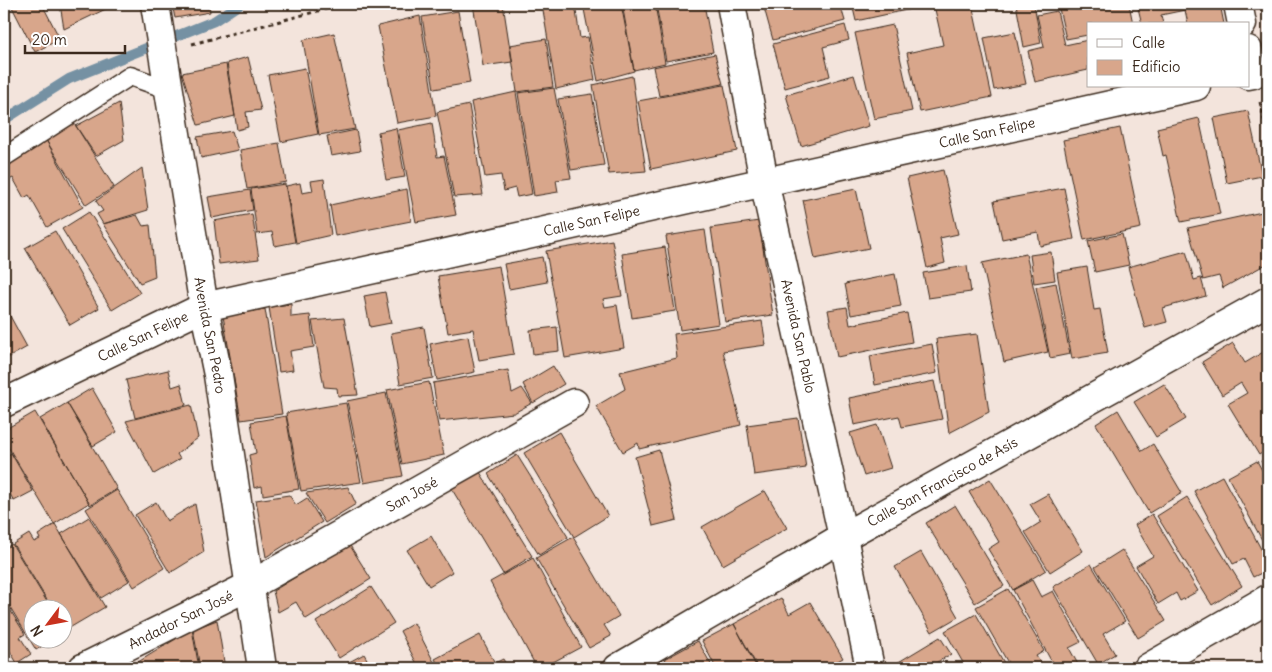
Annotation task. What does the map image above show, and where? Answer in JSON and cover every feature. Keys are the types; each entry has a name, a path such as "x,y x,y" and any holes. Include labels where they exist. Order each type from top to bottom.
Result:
{"street":[{"name":"Avenida San Pedro","path":"155,4 164,49 204,307 218,375 262,668"},
{"name":"Avenida San Pablo","path":"731,4 764,181 870,668"},
{"path":"1238,4 1242,22"},
{"name":"Calle San Felipe","path":"4,403 204,307 1187,88"},
{"name":"Calle San Francisco de Asís","path":"618,668 843,537 1268,301"},
{"name":"San José","path":"251,585 574,403"},
{"name":"Andador San José","path":"83,668 251,585"},
{"path":"1148,668 1268,599"}],"lane":[{"path":"4,157 130,76 170,90"}],"path":[{"path":"164,49 345,4"}],"building":[{"path":"17,4 42,4 60,39 35,52 12,7"},
{"path":"60,4 113,4 114,5 64,29"},
{"path":"172,4 209,4 210,12 175,18"},
{"path":"473,4 503,4 512,62 483,66"},
{"path":"542,4 575,4 580,38 588,37 595,80 556,89"},
{"path":"583,4 621,4 634,71 598,81"},
{"path":"622,4 655,4 665,63 634,70"},
{"path":"656,4 704,4 713,52 666,61"},
{"path":"763,4 840,4 845,21 773,40"},
{"path":"852,4 924,4 925,6 856,21"},
{"path":"972,4 992,97 920,112 907,53 943,45 934,5"},
{"path":"1016,4 1034,4 1041,43 1024,47"},
{"path":"1058,4 1129,4 1133,22 1087,22 1087,35 1066,39"},
{"path":"1137,4 1220,4 1224,22 1188,22 1185,10 1161,15 1163,22 1142,22"},
{"path":"458,11 470,83 434,89 422,17"},
{"path":"1057,11 1065,45 1087,40 1087,70 1035,82 1028,51 1044,47 1037,15"},
{"path":"420,16 436,116 397,123 378,26"},
{"path":"845,25 849,40 823,47 830,76 785,88 773,44"},
{"path":"893,25 912,111 874,119 855,33"},
{"path":"1015,32 1026,84 994,90 984,38"},
{"path":"334,33 355,129 319,135 303,40"},
{"path":"546,39 553,87 517,92 510,45"},
{"path":"715,54 723,84 659,96 653,67"},
{"path":"248,57 261,110 246,112 248,127 237,130 227,63"},
{"path":"226,64 235,116 198,125 182,73"},
{"path":"305,68 318,134 281,142 268,75"},
{"path":"854,75 869,126 801,146 786,95"},
{"path":"632,76 646,171 609,174 593,85"},
{"path":"724,85 737,151 651,169 638,101"},
{"path":"554,88 571,178 556,180 558,192 534,196 518,93"},
{"path":"516,92 532,194 517,197 515,188 504,191 501,175 485,177 471,102"},
{"path":"592,94 604,165 571,170 558,99"},
{"path":"119,103 124,140 96,156 76,126"},
{"path":"469,105 483,195 454,197 437,112"},
{"path":"1248,111 1262,176 1227,183 1214,118"},
{"path":"1199,118 1220,214 1181,222 1166,155 1163,156 1157,128"},
{"path":"74,123 114,187 86,205 46,140"},
{"path":"432,123 437,157 444,156 456,215 416,222 398,130"},
{"path":"396,128 405,177 386,180 378,132"},
{"path":"1120,128 1141,228 1084,240 1063,140"},
{"path":"356,130 360,151 331,156 327,136"},
{"path":"232,131 238,150 201,158 197,137"},
{"path":"46,140 83,207 47,227 29,195 24,198 13,178 9,180 4,171 4,164"},
{"path":"279,143 286,182 247,189 240,150"},
{"path":"142,168 148,210 103,224 97,214 103,211 96,201"},
{"path":"943,170 958,234 940,238 945,263 927,268 907,178"},
{"path":"324,179 331,235 296,243 286,186 300,183 302,193 313,191 311,181"},
{"path":"285,184 295,242 275,246 272,232 257,234 251,189"},
{"path":"1064,188 1074,239 1040,246 1038,232 1002,239 994,201"},
{"path":"407,189 411,221 335,236 330,205"},
{"path":"856,189 869,248 815,259 803,200"},
{"path":"250,190 253,210 212,218 208,197"},
{"path":"89,212 140,293 112,310 62,229"},
{"path":"1262,212 1268,229 1268,263 1223,288 1219,276 1203,280 1188,228"},
{"path":"252,214 259,259 219,264 214,221"},
{"path":"137,215 143,226 150,225 155,277 140,283 103,224"},
{"path":"759,221 773,315 725,322 711,228"},
{"path":"705,230 719,324 680,330 666,236"},
{"path":"55,231 99,308 70,325 25,248"},
{"path":"1122,234 1129,265 1095,272 1088,241"},
{"path":"612,240 622,296 603,299 605,307 617,305 624,348 565,358 546,251"},
{"path":"665,247 675,311 632,318 622,254"},
{"path":"1186,251 1194,280 1201,278 1206,296 1163,308 1167,322 1145,328 1128,267"},
{"path":"1051,252 1055,280 1034,283 1030,255"},
{"path":"1026,254 1048,352 1004,362 982,263"},
{"path":"542,257 547,282 509,289 504,264"},
{"path":"499,266 514,354 479,360 473,329 448,333 438,276"},
{"path":"967,266 971,292 928,298 923,273"},
{"path":"1087,267 1094,310 1100,309 1108,353 1072,359 1057,272"},
{"path":"895,274 901,306 851,315 845,284"},
{"path":"1056,283 1070,354 1050,358 1036,287"},
{"path":"385,292 391,323 370,327 364,296"},
{"path":"291,304 291,317 310,315 314,347 290,351 293,370 279,372 269,307"},
{"path":"4,305 27,347 4,360"},
{"path":"847,307 850,325 907,313 912,342 837,357 828,310"},
{"path":"265,309 282,414 241,420 223,316"},
{"path":"344,318 358,395 338,396 337,388 324,387 312,321"},
{"path":"762,321 766,345 723,351 741,425 639,449 638,443 623,452 596,406 625,389 620,372 677,358 674,334"},
{"path":"424,327 433,378 400,384 391,333"},
{"path":"557,327 559,351 533,354 530,330"},
{"path":"977,334 989,412 949,433 936,339"},
{"path":"468,336 475,372 437,380 430,344"},
{"path":"1233,343 1245,363 1265,351 1268,357 1268,449 1259,455 1228,404 1247,393 1241,383 1222,395 1202,362"},
{"path":"932,344 937,373 875,385 870,356"},
{"path":"553,366 564,384 533,403 523,384"},
{"path":"168,370 172,387 181,384 186,405 135,418 126,380"},
{"path":"508,370 512,393 522,388 532,403 514,413 439,421 433,383"},
{"path":"934,381 942,419 902,427 899,416 854,425 849,398"},
{"path":"429,382 444,455 402,464 387,390"},
{"path":"1164,384 1186,419 1156,437 1134,402"},
{"path":"92,388 117,432 93,446 67,403"},
{"path":"386,393 403,476 364,483 347,401"},
{"path":"67,403 117,489 90,505 40,419"},
{"path":"346,403 361,482 301,491 286,413"},
{"path":"191,405 198,438 177,454 180,459 154,474 126,421"},
{"path":"1118,410 1142,451 1153,444 1182,493 1149,513 1096,424"},
{"path":"35,412 89,503 54,524 4,440 4,430"},
{"path":"286,416 299,489 263,495 262,486 254,488 249,455 256,453 251,422"},
{"path":"798,418 806,468 754,475 747,425"},
{"path":"877,425 891,468 864,476 850,433"},
{"path":"559,432 608,516 574,537 524,453"},
{"path":"659,450 677,520 653,526 635,457"},
{"path":"11,453 33,491 14,501 4,484 4,458"},
{"path":"517,455 568,537 539,555 488,474"},
{"path":"1268,457 1268,474 1261,461"},
{"path":"1257,461 1268,481 1268,551 1228,477"},
{"path":"478,469 532,556 503,574 450,486"},
{"path":"1222,476 1268,562 1268,570 1253,577 1244,559 1233,564 1194,491"},
{"path":"990,479 1046,570 1013,590 988,549 999,542 969,492"},
{"path":"348,487 356,504 325,523 306,493"},
{"path":"117,490 164,568 134,587 86,509"},
{"path":"765,491 787,528 723,565 702,527"},
{"path":"1048,494 1083,551 1050,572 1025,532 1041,522 1030,504"},
{"path":"289,495 296,505 307,498 322,522 266,557 256,500"},
{"path":"1187,497 1242,586 1212,605 1157,516"},
{"path":"156,502 167,521 195,504 204,552 170,573 135,515"},
{"path":"955,505 1004,586 975,603 926,523"},
{"path":"1152,514 1198,591 1180,601 1176,593 1158,604 1136,566 1153,556 1135,525"},
{"path":"89,517 129,581 101,598 61,534"},
{"path":"55,524 105,607 72,626 72,600 47,600 13,544 29,534 34,542 40,539 38,535"},
{"path":"431,536 452,572 429,586 407,550"},
{"path":"573,537 619,616 604,625 611,636 589,648 536,558"},
{"path":"12,544 46,600 22,600 22,627 4,597 4,549"},
{"path":"349,544 371,579 306,619 296,602 278,612 273,591"},
{"path":"1122,550 1166,621 1138,638 1095,567"},
{"path":"921,552 958,617 932,632 895,567"},
{"path":"533,558 581,647 542,668 537,668 490,582"},
{"path":"1091,564 1125,621 1103,634 1115,654 1098,664 1053,587"},
{"path":"1032,580 1041,597 1053,591 1081,642 1069,648 1080,668 1055,668 1013,590"},
{"path":"371,587 394,623 339,658 316,622"},
{"path":"1008,589 1044,651 1036,656 1044,668 1011,668 976,607"},
{"path":"781,598 789,614 810,602 843,658 825,668 758,668 734,624"},
{"path":"4,600 22,629 22,636 20,637 22,640 22,650 28,650 31,654 17,663 4,641"},
{"path":"976,614 1007,668 966,668 945,631"},
{"path":"217,620 225,668 200,668 193,629"},
{"path":"414,623 437,668 419,668 400,631"},
{"path":"734,624 757,668 716,668 702,641"},
{"path":"192,629 199,668 130,667"},
{"path":"480,635 495,663 503,659 508,668 440,668 435,659"},
{"path":"940,637 951,654 927,668 900,668 897,663"},
{"path":"698,641 713,668 670,668 665,659"},
{"path":"364,654 372,668 338,668"}],"waterway":[{"path":"4,120 69,79 214,21 240,4"}]}
